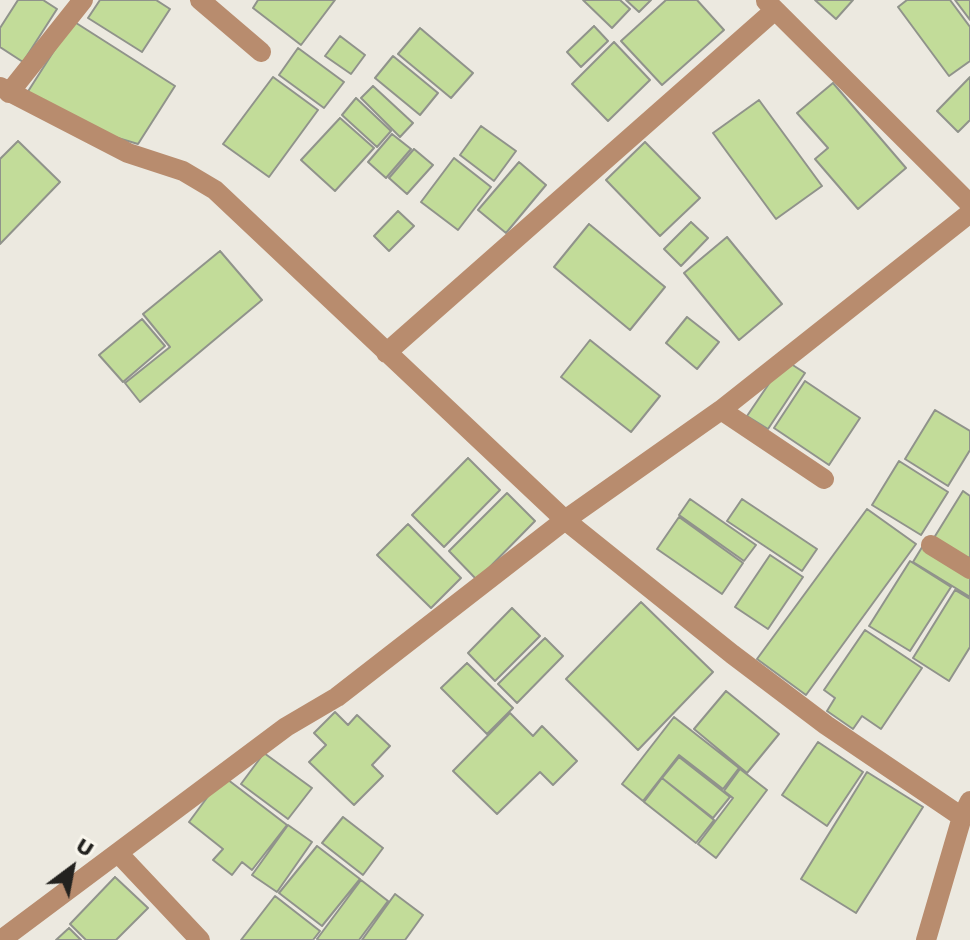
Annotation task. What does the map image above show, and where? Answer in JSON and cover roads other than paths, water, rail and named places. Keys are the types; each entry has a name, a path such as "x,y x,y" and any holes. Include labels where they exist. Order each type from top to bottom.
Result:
{"street":[{"path":"83,0 4,90 128,153 183,171 215,190 565,520 826,725 966,809 926,940"},
{"path":"200,0 261,52"},
{"path":"386,353 770,5 970,204"},
{"path":"1,940 286,727 337,697 565,520 721,410 970,213"},
{"path":"721,410 824,479"},
{"path":"931,545 970,569"},
{"path":"118,853 200,940"}]}
